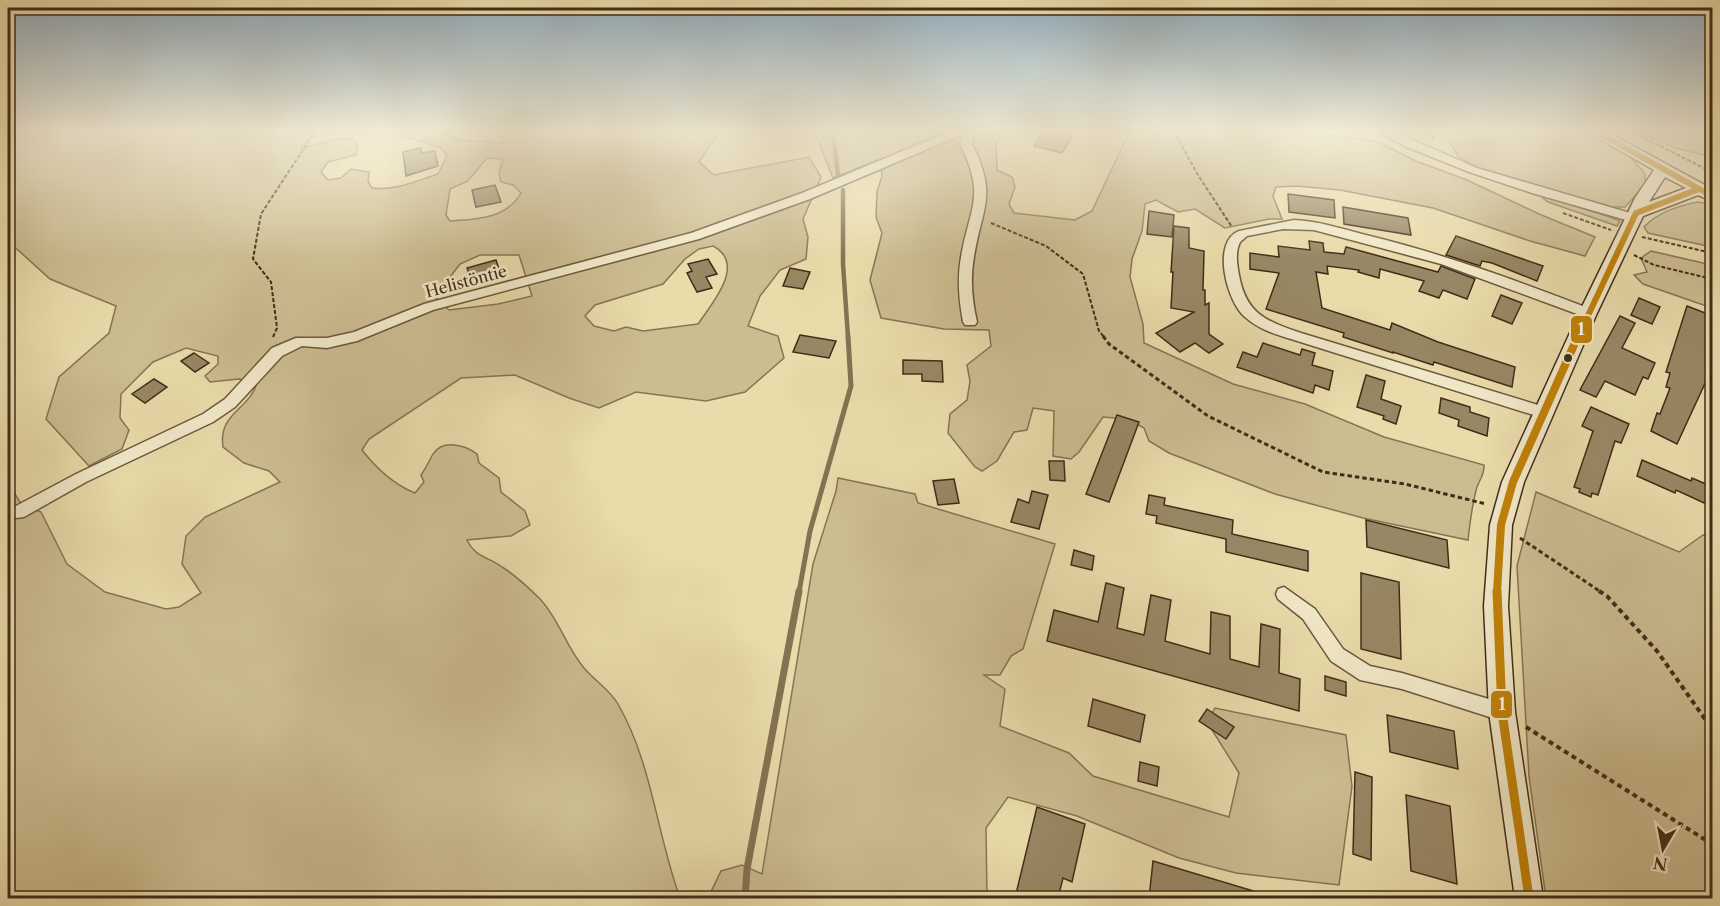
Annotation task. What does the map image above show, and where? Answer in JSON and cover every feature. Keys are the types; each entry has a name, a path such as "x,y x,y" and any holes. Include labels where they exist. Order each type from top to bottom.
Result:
{"street":[{"name":"Helistöntie","path":"8,513 18,512 81,478 208,418 230,403 277,352 301,341 327,343 357,336 429,307 695,236 806,196 862,172"},
{"path":"970,322 965,275 981,210 980,172"},
{"path":"1474,172 1625,229 1706,192"},
{"path":"1530,898 1502,712 1496,606 1501,525 1513,482 1625,229 1660,172"},
{"path":"1667,172 1706,192"},
{"path":"1543,412 1296,336 1249,316 1240,307 1235,290 1231,245 1238,236 1283,224 1302,224 1401,247 1460,265 1588,313"},
{"path":"1284,594 1309,614 1336,655 1366,674 1402,681 1502,712"}],"path":[{"path":"272,338 277,328 271,282 253,259 261,214 288,172"},
{"path":"1196,172 1238,236"},
{"path":"979,218 1046,246 1083,274 1099,331 1109,344 1208,416 1323,472 1405,484 1488,505"},
{"path":"1625,229 1713,252"},
{"path":"1625,229 1654,265 1713,279"},
{"path":"1501,525 1606,596 1657,651 1713,729"},
{"path":"1502,712 1713,844"}],"shaded area":[{"path":"8,172 321,172 328,180 341,178 347,172 369,172 368,181 372,188 381,189 405,185 439,172 475,172 468,181 450,189 446,215 450,221 490,216 515,202 521,193 513,185 501,182 499,172 711,172 714,175 728,172 818,172 821,177 803,219 808,237 806,259 780,270 760,296 748,326 778,336 784,358 745,392 706,401 636,392 599,408 515,375 461,378 369,439 362,450 386,475 415,493 424,482 421,475 437,449 448,445 466,448 477,454 479,463 499,478 501,492 525,511 530,525 511,536 467,540 478,554 497,563 540,599 578,660 618,704 639,750 680,898 8,898 8,482 21,504 41,512 67,564 105,592 166,609 179,607 201,593 182,564 186,536 205,517 280,482 269,471 244,463 223,447 225,426 248,400 257,383 239,379 210,382 205,376 218,364 218,356 186,348 153,362 121,394 120,418 129,430 122,449 89,466 46,419 59,377 109,333 116,306 50,279 8,241","holes":["713,246 723,254 727,263 727,273 718,295 698,324 643,331 626,327 614,331 594,326 585,316 595,305 663,284 685,259 699,249","480,255 519,255 532,296 498,304 449,310 435,297 460,264"]},
{"path":"831,172 847,172 833,178"},
{"path":"882,172 1002,172 1012,177 1015,187 1009,204 1014,213 1075,220 1092,211 1110,172 1446,172 1595,237 1585,256 1530,241 1433,208 1340,190 1297,186 1276,187 1273,196 1282,219 1269,219 1225,228 1195,209 1178,212 1156,200 1145,204 1142,231 1132,259 1130,277 1143,324 1144,343 1233,384 1305,404 1384,437 1484,465 1474,500 1468,540 1363,518 1275,494 1169,453 1149,441 1144,428 1127,419 1103,417 1079,452 1071,459 1053,456 1054,411 1033,408 1027,430 1014,432 997,461 982,471 975,467 948,433 950,414 967,400 970,381 967,365 991,346 989,330 944,329 881,318 870,280 882,233 876,217 877,192"},
{"path":"1491,172 1644,172 1645,185 1625,207 1608,207"},
{"path":"1547,197 1620,221 1617,226 1548,202 1543,198"},
{"path":"1698,202 1712,204 1712,247 1648,233 1644,227 1669,210"},
{"path":"1651,251 1712,265 1712,308 1643,284 1634,275 1647,272 1641,258"},
{"path":"838,478 915,494 918,503 1055,544 1023,649 1011,656 1000,675 984,675 1005,689 1000,726 1069,753 1093,776 1229,817 1239,773 1207,722 1215,708 1346,735 1352,786 1339,885 1236,873 1179,858 1077,816 1008,797 986,828 987,898 708,898 721,871 742,865 762,874 813,564"},
{"path":"1536,492 1679,552 1703,535 1712,536 1712,898 1546,898 1529,776 1517,566"}],"building":[{"path":"406,172 418,172 406,176"},
{"path":"495,185 501,202 476,207 472,190"},
{"path":"1288,194 1334,200 1335,218 1289,212"},
{"path":"1343,207 1408,218 1411,235 1344,224"},
{"path":"1149,211 1174,215 1172,237 1147,234"},
{"path":"1174,226 1189,228 1189,248 1204,251 1203,290 1205,290 1205,305 1209,303 1209,334 1223,344 1209,353 1195,343 1180,352 1156,333 1194,312 1171,308"},
{"path":"1456,236 1543,266 1537,281 1492,263 1482,261 1480,266 1446,255"},
{"path":"1309,241 1323,243 1324,252 1344,254 1346,247 1438,272 1441,266 1475,279 1467,299 1443,290 1439,298 1419,291 1424,281 1380,269 1379,278 1358,272 1359,270 1327,266 1328,274 1316,272 1322,308 1390,330 1392,323 1438,342 1515,367 1512,387 1434,362 1433,365 1393,353 1343,337 1344,333 1266,309 1279,273 1250,269 1250,253 1279,257 1278,246 1310,250"},
{"path":"708,259 717,274 706,277 712,288 697,292 687,273 692,271 688,264"},
{"path":"496,260 501,275 472,283 467,268"},
{"path":"790,268 810,272 803,289 783,286"},
{"path":"1501,295 1522,303 1512,324 1492,316"},
{"path":"1639,298 1660,307 1652,324 1631,315"},
{"path":"1687,306 1713,316 1713,366 1677,444 1651,431 1670,388 1666,387 1670,373 1666,372"},
{"path":"1620,316 1635,323 1622,348 1655,363 1648,379 1643,377 1635,395 1605,381 1596,397 1580,390"},
{"path":"800,335 836,341 829,358 793,352"},
{"path":"1263,343 1300,355 1302,349 1315,353 1312,365 1333,371 1329,390 1315,385 1313,393 1237,367 1243,352 1257,357"},
{"path":"194,353 209,363 195,372 181,361"},
{"path":"903,360 942,361 943,382 922,381 922,374 903,374"},
{"path":"1366,375 1385,381 1381,399 1401,406 1396,424 1383,419 1384,416 1357,407"},
{"path":"154,379 167,387 145,403 132,394"},
{"path":"1441,398 1470,407 1470,412 1489,418 1487,436 1458,426 1459,420 1439,413"},
{"path":"1591,407 1629,424 1621,443 1615,441 1598,495 1592,493 1591,497 1574,487 1593,431 1582,426"},
{"path":"1117,415 1139,422 1109,502 1086,494"},
{"path":"1642,460 1691,481 1692,478 1713,487 1713,507 1637,476"},
{"path":"1049,461 1064,461 1065,481 1050,480"},
{"path":"954,479 959,503 938,505 933,481"},
{"path":"1032,491 1048,495 1039,529 1011,522 1018,499 1029,503"},
{"path":"1149,495 1165,498 1164,505 1233,520 1232,534 1308,551 1308,571 1226,552 1226,539 1156,523 1157,516 1146,514"},
{"path":"1366,520 1447,540 1449,568 1367,547"},
{"path":"1074,550 1094,556 1092,570 1071,565"},
{"path":"1361,573 1399,582 1401,659 1361,649"},
{"path":"1106,583 1124,588 1117,628 1144,635 1151,595 1171,600 1165,641 1210,654 1211,612 1230,616 1230,659 1259,667 1261,624 1280,629 1279,673 1300,679 1299,711 1047,641 1054,610 1098,622"},
{"path":"1325,676 1346,682 1346,696 1325,690"},
{"path":"1093,699 1145,715 1140,742 1088,726"},
{"path":"1207,709 1234,727 1226,739 1199,721"},
{"path":"1387,715 1454,731 1458,769 1390,752"},
{"path":"1140,762 1159,767 1157,786 1138,781"},
{"path":"1355,772 1372,777 1371,860 1353,854"},
{"path":"1406,795 1450,806 1457,884 1411,871"},
{"path":"1037,807 1085,824 1072,882 1063,878 1058,898 1015,898"},
{"path":"1153,861 1267,895 1267,898 1149,898"}],"waterway":[{"path":"843,190 843,264 848,337"},
{"path":"799,592 810,531 851,386 848,336"},
{"path":"745,898 747,869 799,591"}],"transit line":[{"name":"1","path":"1669,172 1712,196"},
{"name":"1","path":"1529,898 1502,712 1496,606 1501,525 1513,482 1543,412 1633,218 1636,213 1699,189"}]}
